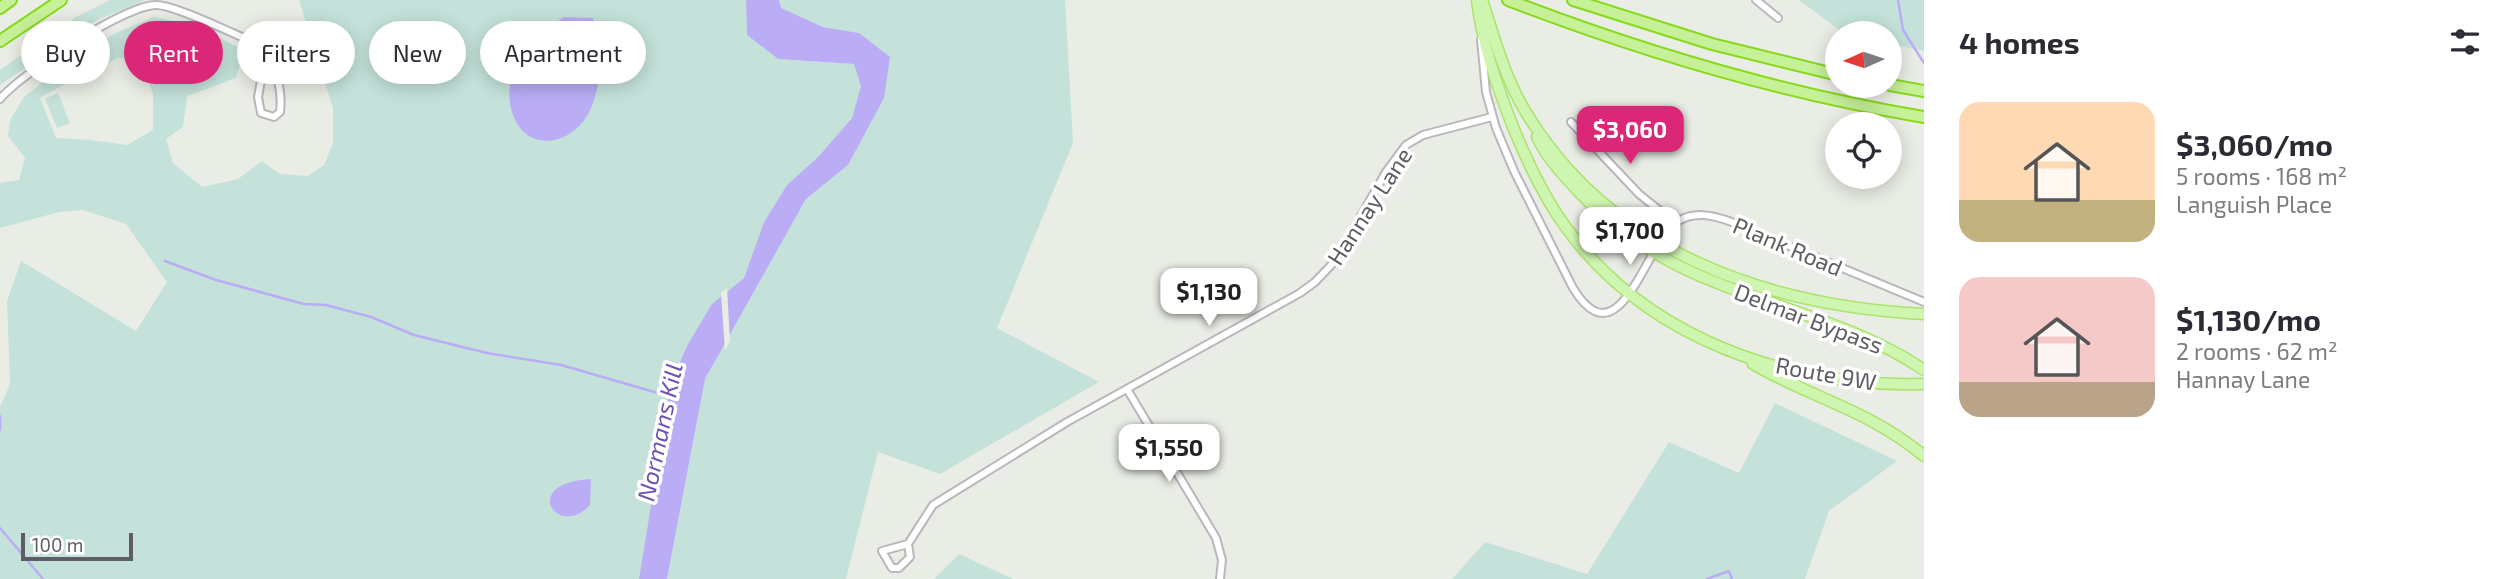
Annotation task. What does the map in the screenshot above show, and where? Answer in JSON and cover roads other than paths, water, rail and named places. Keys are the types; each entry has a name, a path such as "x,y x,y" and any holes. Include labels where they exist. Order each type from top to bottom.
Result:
{"highway":[{"path":"0,8 11,0"},
{"path":"0,41 61,0"},
{"path":"1509,0 1600,34 1706,68 1812,95 1924,117"},
{"path":"1573,0 1712,44 1825,72"},
{"path":"1902,87 1924,91"}],"main road":[{"path":"1479,0 1480,26 1506,109 1541,187 1580,246 1629,295 1678,327 1863,415 1924,456"},
{"path":"1479,0 1502,62 1525,111 1555,153 1588,191 1656,247 1780,292 1849,307 1924,314"},
{"name":"Delmar Bypass","path":"1656,247 1702,277 1855,332 1902,355 1924,370"},
{"name":"Route 9W","path":"1730,351 1782,368 1820,376 1873,383 1924,384"}],"street":[{"path":"1756,0 1778,18"},
{"path":"0,99 19,79 48,60 108,24 145,6 162,5 237,35"},
{"path":"1480,26 1483,71 1492,117 1514,171 1582,302 1592,310 1606,312 1620,305 1629,295 1664,233 1675,223 1639,194 1571,122"},
{"path":"266,53 281,101 280,112 274,117 261,113 257,103 266,53"},
{"name":"Hannay Lane","path":"908,544 882,551 892,568 899,568 910,557 908,544 933,505 1067,422 1300,293 1315,282 1336,260 1384,174 1406,145 1423,135 1492,117"},
{"name":"Plank Road","path":"1675,223 1699,215 1721,218 1924,302"},
{"path":"1127,389 1216,538 1222,560 1220,579"}],"waterway":[{"path":"1898,0 1903,30 1924,63"},
{"name":"Normans Kill","path":"165,261 216,280 304,304 326,305 371,317 414,335 487,353 561,365 658,393 671,391"},
{"path":"0,416 0,430"},
{"path":"0,528 43,579"},
{"path":"1707,579 1729,571 1732,579"}]}
